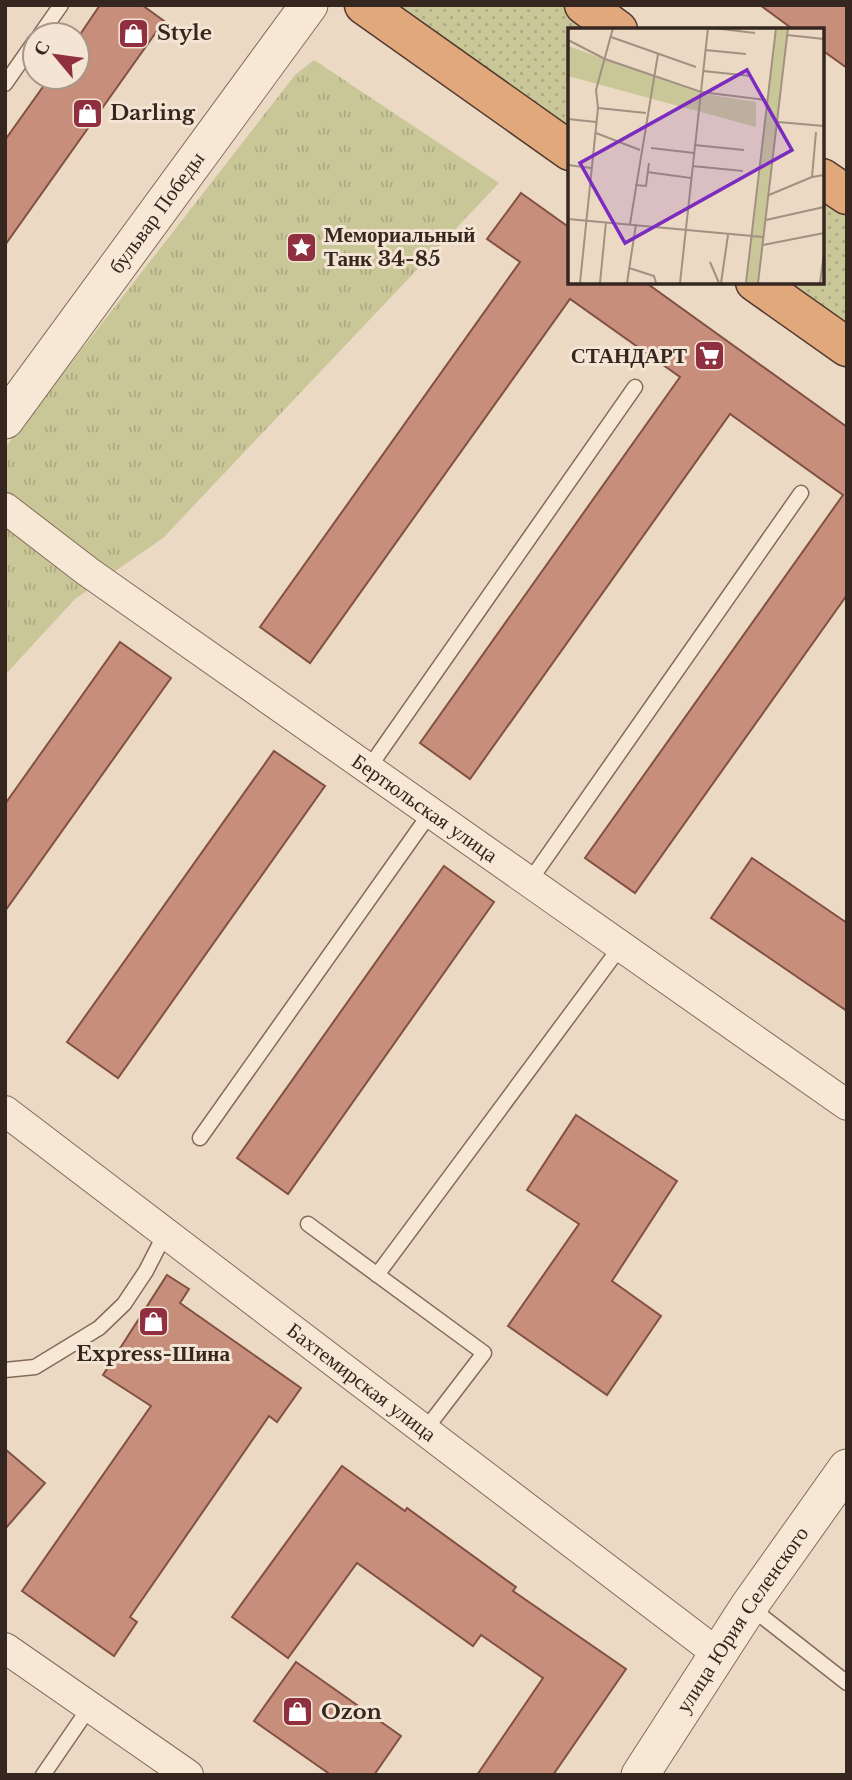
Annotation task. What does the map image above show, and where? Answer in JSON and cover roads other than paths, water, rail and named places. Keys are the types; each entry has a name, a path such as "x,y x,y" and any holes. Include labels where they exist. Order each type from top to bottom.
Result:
{"highway":[{"path":"364,5 568,150"},
{"path":"584,5 615,28"},
{"path":"824,179 847,195"},
{"path":"758,284 847,347"}],"street":[{"name":"бульвар Победы","path":"5,420 309,5"},
{"name":"Бертюльская улица","path":"5,508 99,579 847,1105"},
{"name":"Бахтемирская улица","path":"5,1111 717,1653"},
{"name":"улица Юрия Селенского","path":"639,1775 748,1606 847,1468"},
{"path":"5,1648 188,1775"}],"lane":[{"path":"50,21 61,5"},
{"path":"5,84 21,61"},
{"path":"368,769 635,387"},
{"path":"529,882 801,493"},
{"path":"200,1138 430,813"},
{"path":"377,1275 621,946"},
{"path":"308,1224 484,1353 425,1430"},
{"path":"5,1370 35,1367 99,1328 124,1304 146,1271 166,1232"},
{"path":"748,1606 847,1683"},
{"path":"43,1775 89,1708"}],"place":[{"name":"Style","path":"134,33"},
{"name":"Darling","path":"87,113"},
{"name":"Мемориальный Танк 34-85","path":"301,247"},
{"name":"СТАНДАРТ","path":"710,356"},
{"name":"Express-Шина","path":"153,1322"},
{"name":"Ozon","path":"298,1712"}]}
